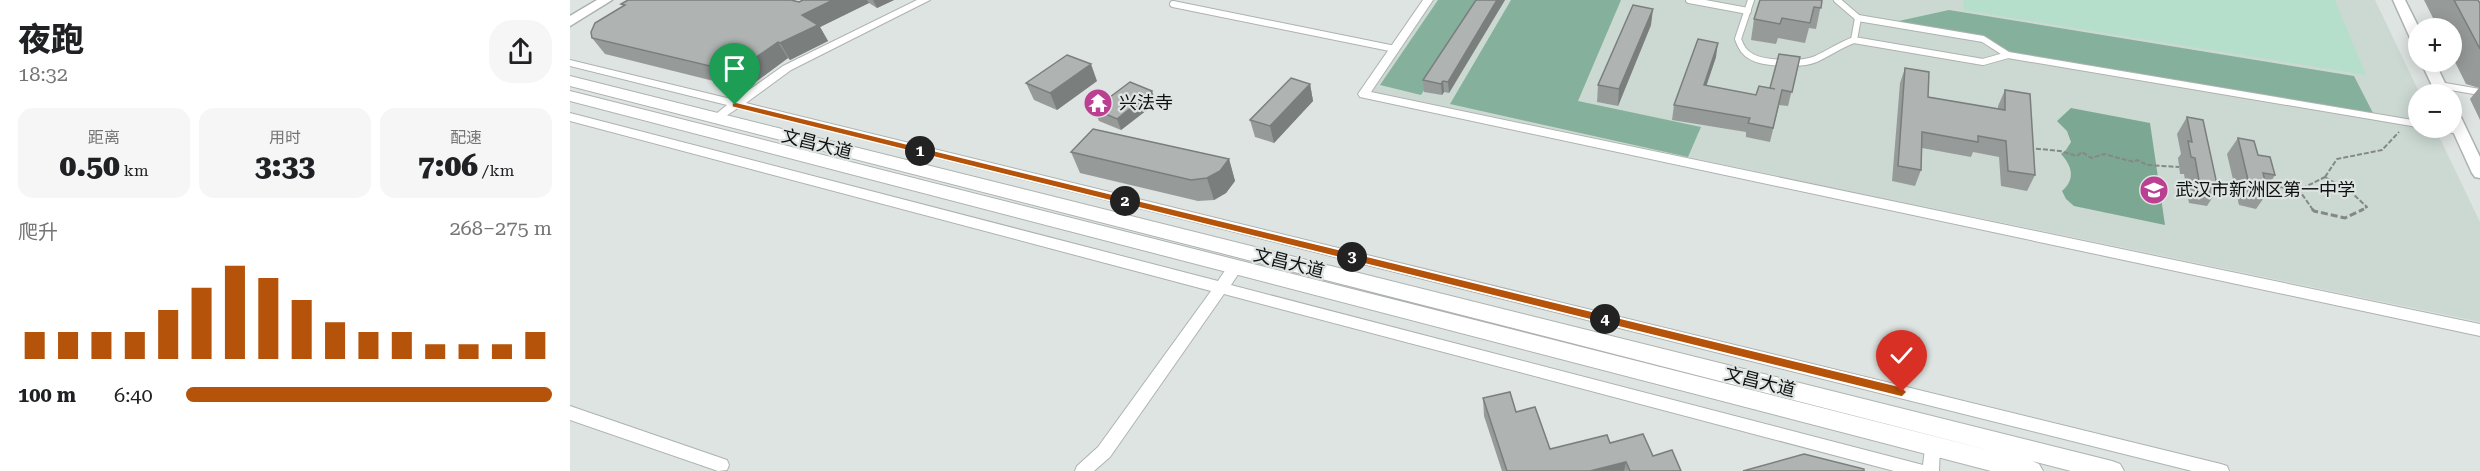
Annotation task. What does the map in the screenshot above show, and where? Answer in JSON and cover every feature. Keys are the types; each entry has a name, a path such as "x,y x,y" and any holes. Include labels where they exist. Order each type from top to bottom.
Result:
{"main road":[{"name":"文昌大道","path":"570,81 2112,471"},
{"name":"文昌大道","path":"570,96 2031,471"}],"street":[{"path":"570,22 606,0"},
{"path":"717,118 787,68 925,0"},
{"path":"1428,0 1364,94 2480,330"},
{"path":"2399,0 2408,19"},
{"path":"570,63 2221,471"},
{"path":"570,117 1921,471"},
{"path":"2462,134 2480,173"},
{"path":"1083,471 1104,453 1236,267"},
{"path":"570,413 721,465"},
{"path":"1931,471 1932,446"}],"lane":[{"path":"1689,0 1748,11"},
{"path":"1751,0 1738,39 1742,49 1753,58 1798,64 1816,59 1831,49 1854,40 1983,62 2008,55"},
{"path":"1837,0 1858,18 1983,39 2008,55 2408,122"},
{"path":"1173,4 1395,49"},
{"path":"1854,40 1858,18"},
{"path":"2462,91 2480,92"}],"path":[{"path":"2261,184 2300,190 2325,177 2337,159 2382,150 2408,123"},
{"path":"2025,147 2056,152 2066,150 2077,156 2082,152 2091,158 2104,154 2113,159 2123,157 2147,165 2179,166"},
{"path":"2300,190 2314,211 2345,219 2367,207 2352,193 2325,177"}],"shaded area":[{"name":"武汉市新洲区第一中学","path":"1434,0 2375,0 2415,84 2408,84 2408,138 2440,138 2480,222 2480,322 1370,91"},
{"path":"1438,0 1480,0 1421,95 1380,85"},
{"path":"1511,0 1621,0 1578,101 1701,127 1688,157 1450,104"},
{"path":"1964,0 2335,0 2366,75 1963,10"},
{"path":"1949,10 2354,76 2373,113 2011,52 1983,37 1894,22"},
{"path":"2071,108 2150,123 2165,225 2074,206 2066,199 2062,191 2069,182 2071,172 2061,154 2071,142 2067,131 2057,121"}],"building":[{"path":"628,0 791,0 799,2 833,0 802,15 818,25 778,42 735,72 592,38 591,32 595,23 625,5 621,4"},
{"path":"1476,0 1497,0 1448,82 1443,81 1441,84 1423,80"},
{"path":"1760,0 1822,0 1821,8 1814,7 1810,23 1782,18 1780,24 1754,19"},
{"path":"2454,0 2478,0 2480,3 2480,49"},
{"path":"1633,5 1653,9 1619,89 1598,85"},
{"path":"1698,39 1718,43 1704,85 1756,95 1759,86 1775,89 1770,88 1779,54 1800,57 1792,92 1782,90 1773,128 1748,123 1750,118 1674,105"},
{"path":"1067,55 1091,64 1050,93 1026,83"},
{"path":"1905,68 1929,72 1928,97 2005,110 2005,90 2030,94 2035,175 2008,171 2006,141 1978,136 1978,142 1922,132 1921,170 1898,166"},
{"path":"1291,78 1310,84 1270,126 1250,120"},
{"path":"1130,82 1152,91 1117,119 1094,109"},
{"path":"2187,117 2203,120 2218,189 2200,186 2195,158 2191,157 2188,141 2192,142"},
{"path":"1093,129 1229,159 1220,171 1207,178 1191,180 1071,152"},
{"path":"2238,138 2254,141 2258,155 2270,157 2275,175 2263,173 2268,192 2250,188"},
{"path":"1510,392 1516,412 1535,407 1550,449 1607,435 1610,443 1643,434 1653,456 1672,450 1681,471 1630,471 1626,462 1590,471 1507,471 1483,398"},
{"path":"1804,454 1864,469 1864,471 1743,471"}],"place":[{"name":"兴法寺","path":"1098,103"},
{"name":"武汉市新洲区第一中学","path":"2154,190"}],"route":[{"path":"735,105 1902,392"}]}
